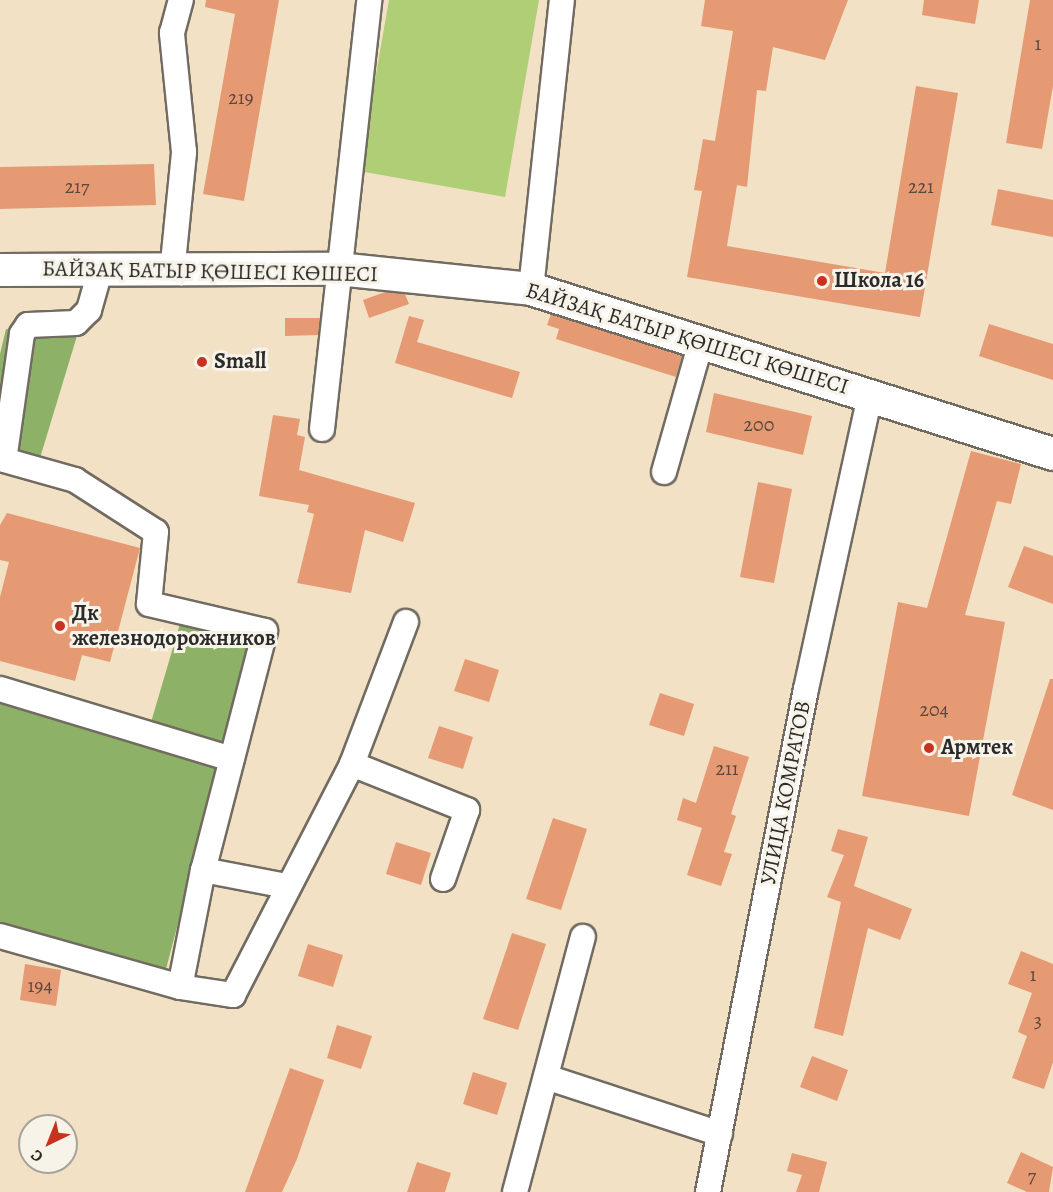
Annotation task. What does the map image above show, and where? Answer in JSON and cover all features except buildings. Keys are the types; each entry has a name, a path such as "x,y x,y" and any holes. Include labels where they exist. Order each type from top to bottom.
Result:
{"main road":[{"name":"БАЙЗАҚ БАТЫР ҚӨШЕСІ КӨШЕСІ","path":"0,270 172,273 338,269 531,289 1053,454"}],"street":[{"path":"172,273 184,152 172,33 181,0"},
{"path":"322,429 369,0"},
{"path":"531,289 562,0"},
{"path":"100,272 89,310 76,323 28,325 22,334 2,459 75,480 156,532 149,604 265,631 202,870 180,987"},
{"path":"664,472 701,342"},
{"name":"УЛИЦА КОМРАТОВ","path":"708,1192 806,689 870,395"},
{"path":"0,936 180,987 233,995 286,886 352,764 406,622"},
{"path":"0,689 232,759"},
{"path":"352,764 467,810 443,879"},
{"path":"202,870 286,886"},
{"path":"515,1192 583,937"},
{"path":"546,1077 720,1134"}],"green space":[{"path":"389,0 539,0 505,197 359,171"},
{"path":"80,326 33,481 0,471 0,354 6,329"},
{"path":"182,617 253,638 165,973 0,926 0,683 149,729"}],"place":[{"name":"Школа 16","path":"822,281"},
{"name":"Small","path":"202,362"},
{"name":"Дк железнодорожников","path":"60,626"},
{"name":"Армтек","path":"929,748"}]}
